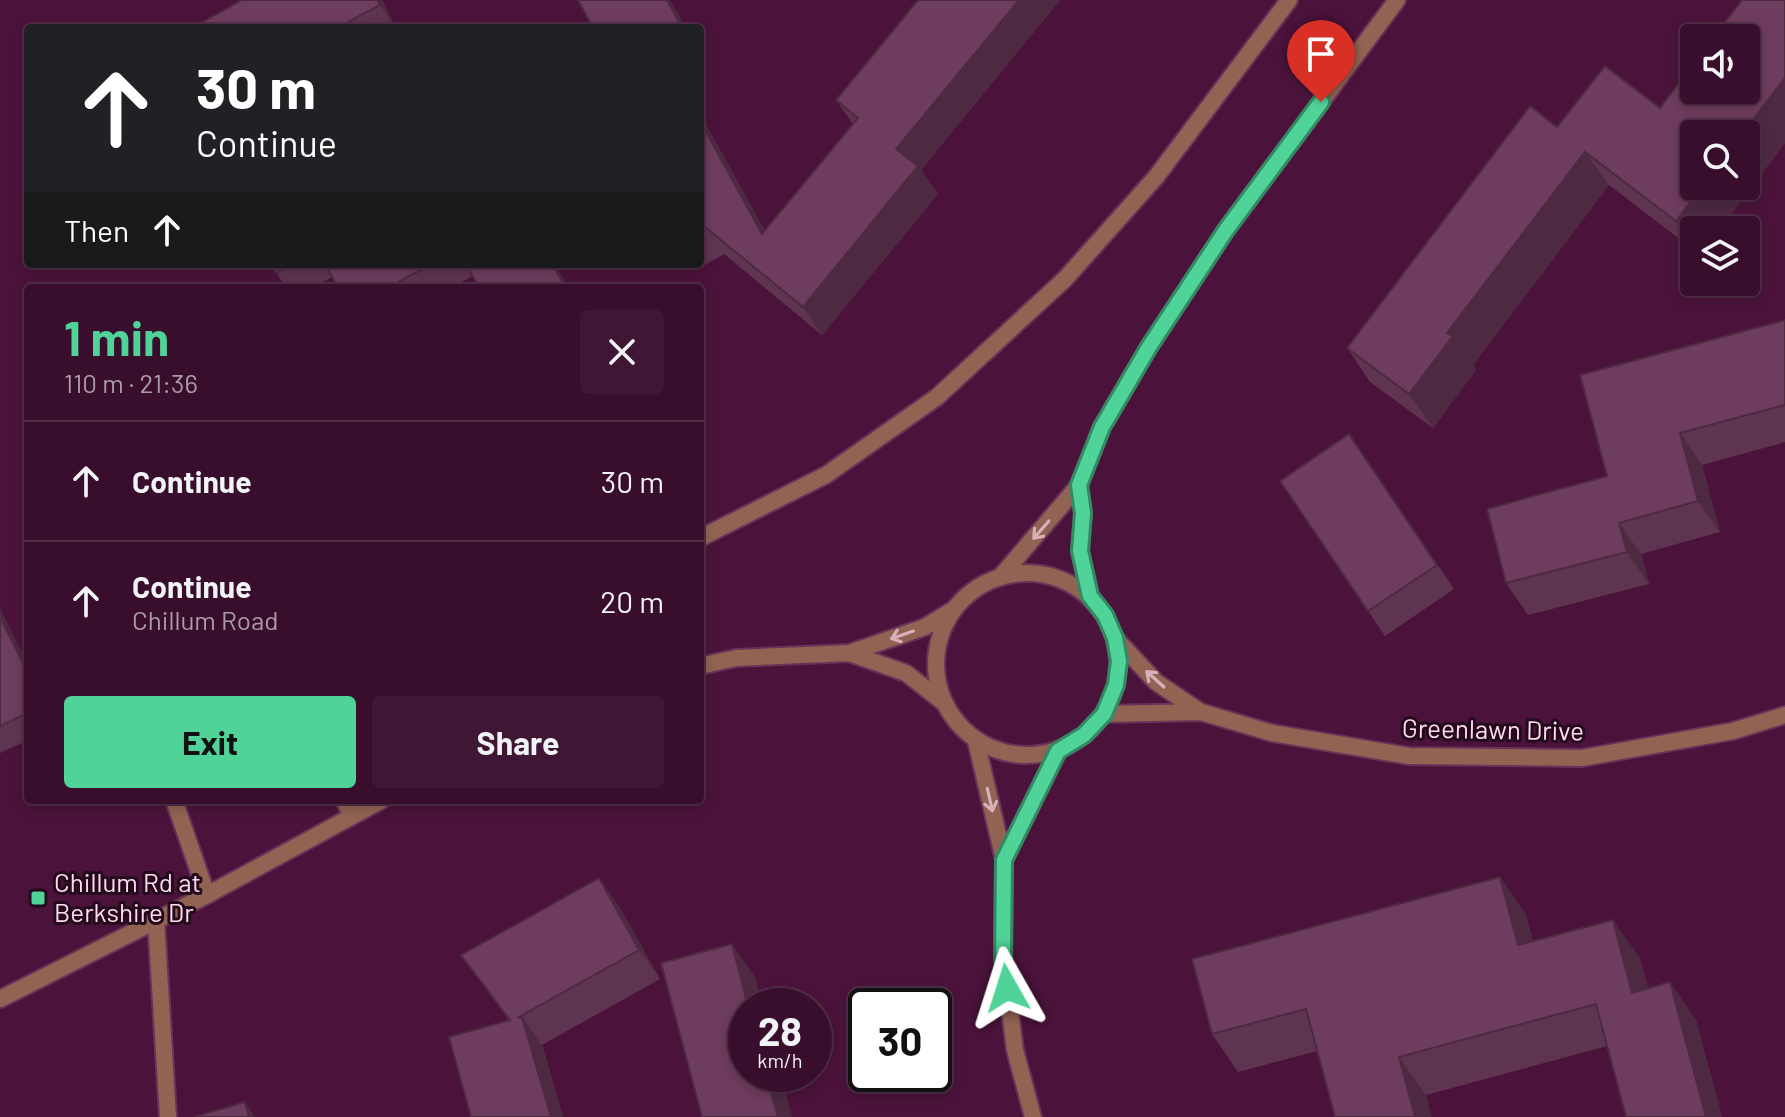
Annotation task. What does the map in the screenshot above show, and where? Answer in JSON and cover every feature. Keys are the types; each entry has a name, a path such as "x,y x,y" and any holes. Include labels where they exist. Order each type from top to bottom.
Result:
{"street":[{"path":"704,536 826,475 937,397 1065,279 1136,200 1289,0"},
{"path":"1002,575 1079,485 1102,427 1149,347 1226,230 1397,0"},
{"path":"1079,485 1083,513 1080,551 1090,596"},
{"path":"704,665 736,658 849,653 925,627 951,611 973,589 1002,575 1033,572 1064,579 1090,596 1105,615 1115,638 1119,661 1116,685 1104,714 1084,735 1058,751 1028,756 998,752 976,741 956,723 943,702 935,672 938,640 951,611"},
{"name":"Greenlawn Drive","path":"1115,638 1156,682 1201,712 1272,733 1409,756 1582,758 1733,731 1785,715"},
{"path":"849,653 906,673 943,702"},
{"name":"Greenlawn Drive","path":"1104,714 1201,712"},
{"path":"976,741 1004,860 1003,957 1015,1050 1033,1117"},
{"path":"1004,860 1058,751"},
{"path":"175,804 207,895"},
{"path":"346,804 352,816"},
{"path":"0,999 207,895 374,804"},
{"path":"156,920 168,1117"}],"building":[{"path":"242,0 377,0 380,5 344,24 199,24"},
{"path":"578,0 667,0 680,24 591,24"},
{"path":"918,0 1019,0 896,149 918,166 803,307 704,228 704,128 762,234 858,118 836,100"},
{"path":"1742,0 1785,0 1785,78 1753,120 1680,120 1680,200 1692,200 1676,221 1585,152 1447,333 1453,336 1409,394 1347,348 1530,106 1557,127 1605,66 1660,108 1680,82 1680,104 1760,104 1760,24 1724,24"},
{"path":"327,268 424,268 394,284 336,284"},
{"path":"468,268 555,268 564,284 477,284"},
{"path":"1785,320 1785,405 1680,433 1698,501 1619,523 1627,552 1506,583 1487,509 1607,476 1580,375"},
{"path":"1349,434 1437,565 1368,611 1280,481"},
{"path":"0,617 24,665 24,715 0,726"},
{"path":"1500,877 1518,945 1613,920 1632,993 1670,982 1706,1117 1626,1117 1596,1004 1399,1057 1415,1117 1335,1117 1306,1009 1212,1034 1192,959"},
{"path":"599,878 639,950 517,1018 522,1017 551,1117 471,1117 449,1037 510,1020 461,955"},
{"path":"732,944 743,988 728,988 728,1092 771,1092 778,1117 702,1117 661,963"},
{"path":"245,1102 249,1117 194,1117"}],"place":[{"name":"Chillum Rd at Berkshire Dr","path":"38,898"}],"route":[{"path":"1007,988 1003,957 1004,860 1058,751 1084,735 1104,714 1116,685 1119,661 1115,638 1105,615 1090,596 1080,551 1083,513 1079,485 1102,427 1149,347 1226,230 1321,102"}]}
